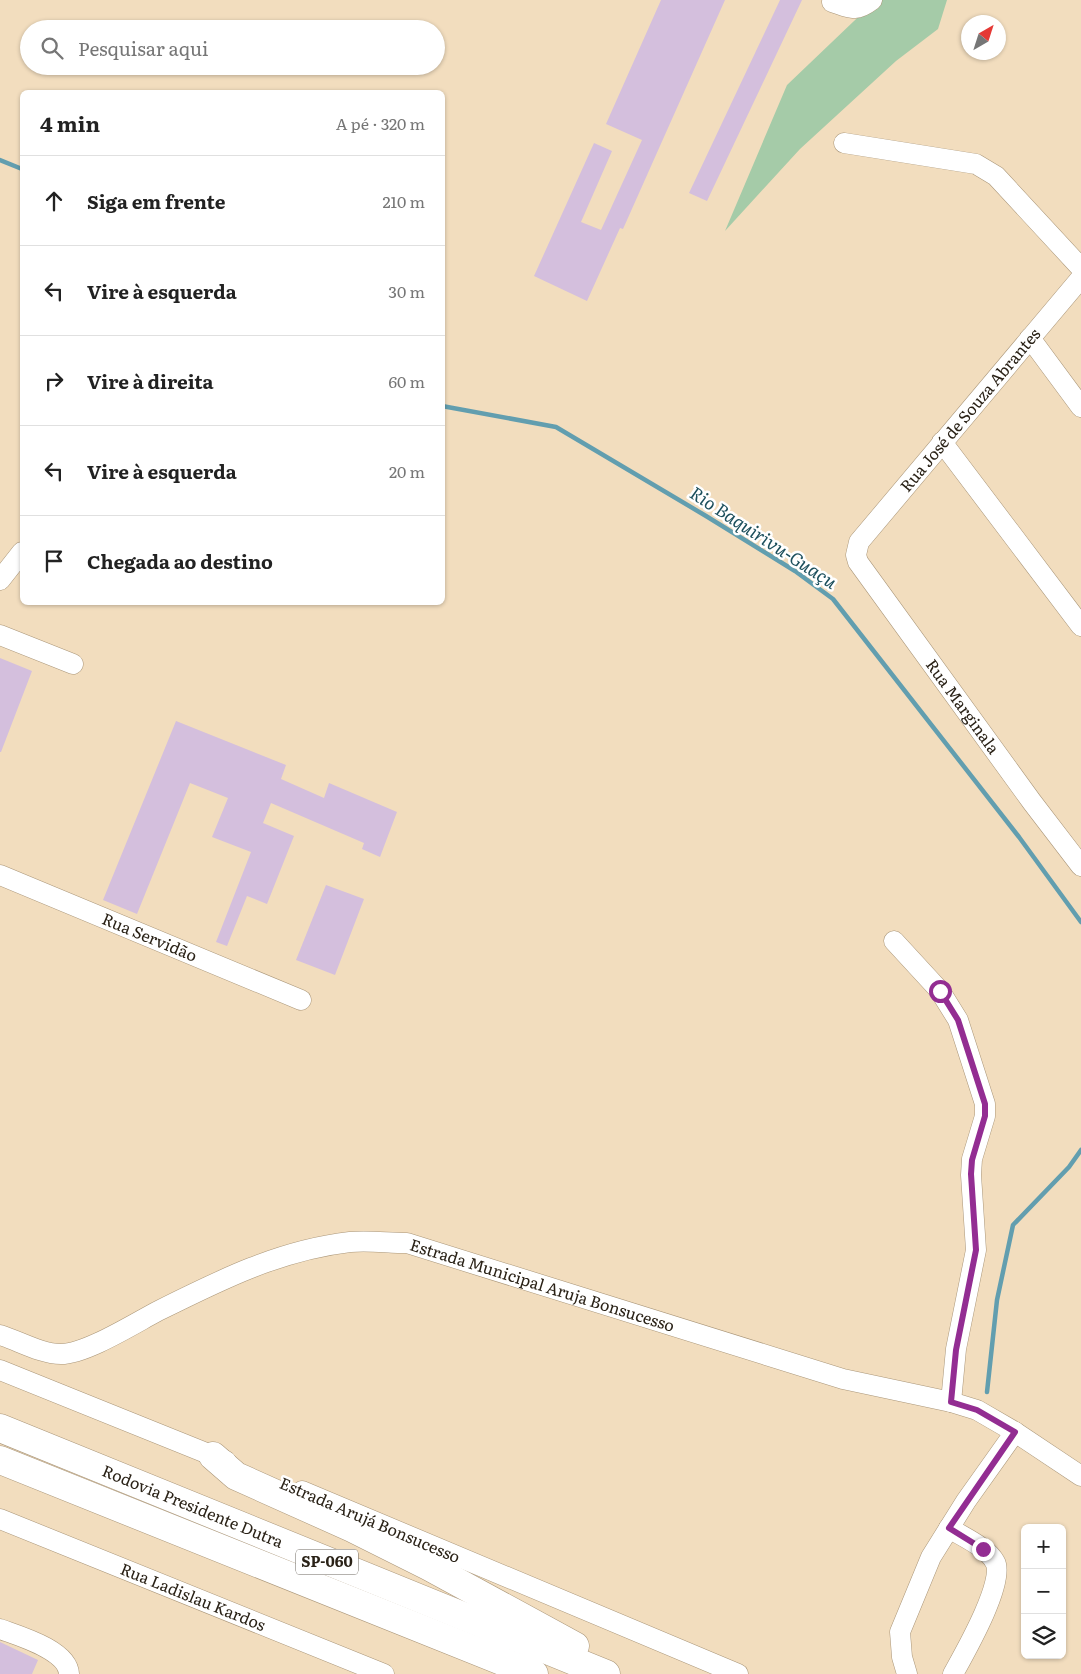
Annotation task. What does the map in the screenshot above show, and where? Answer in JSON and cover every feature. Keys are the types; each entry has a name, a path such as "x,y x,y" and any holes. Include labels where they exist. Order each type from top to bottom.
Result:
{"highway":[{"name":"Rodovia Presidente Dutra","path":"0,1428 606,1674"},
{"path":"213,1456 236,1476 352,1528 428,1566 527,1619 618,1674"},
{"name":"Rodovia Presidente Dutra","path":"0,1460 530,1673"}],"street":[{"path":"832,2 852,9 862,8 872,0"},
{"path":"844,144 976,164 996,176 1081,268"},
{"name":"Rua José de Souza Abrantes","path":"860,542 1081,278"},
{"path":"1030,338 1081,407"},
{"path":"942,442 1081,626"},
{"name":"Rua Marginala","path":"860,542 856,550 858,562 1032,802 1081,866"},
{"path":"0,580 20,555"},
{"path":"0,634 73,664"},
{"name":"Rua Servidão","path":"0,876 301,1000"},
{"path":"894,941 940,991 958,1020 985,1104 985,1116 972,1160 971,1174 976,1250 956,1350 951,1402"},
{"name":"Estrada Municipal Aruja Bonsucesso","path":"0,1335 41,1350 62,1354 91,1345 234,1274 271,1259 303,1250 352,1241 407,1243 843,1379 951,1402 977,1410 1015,1432 1081,1476"},
{"name":"Estrada Arujá Bonsucesso","path":"0,1370 293,1487 738,1674"},
{"path":"906,1674 902,1658 900,1632 931,1556 1015,1432"},
{"name":"Rua Ladislau Kardos","path":"0,1519 384,1674"},
{"path":"949,1528 992,1557 998,1570 998,1578 991,1597 970,1643 953,1674"},
{"path":"0,1628 49,1649 62,1659 69,1674"}],"green space":[{"path":"876,0 947,0 938,29 896,61 800,149 725,231 787,85"}],"building":[{"path":"661,0 725,0 623,229 620,228 587,301 534,276 594,143 612,151 581,222 601,230 642,140 606,124"},
{"path":"780,0 802,0 707,201 689,193"},
{"path":"0,658 32,671 1,752 0,752"},
{"path":"176,721 286,765 281,779 324,798 329,783 397,812 380,857 362,849 364,843 271,803 263,823 294,836 267,904 247,896 227,946 216,942 251,852 212,837 228,798 190,783 137,914 103,900"},
{"path":"326,885 364,899 335,975 296,960"},
{"path":"0,1642 38,1660 32,1674 0,1674"}],"waterway":[{"name":"Rio Baquirivu-Guaçu","path":"0,160 20,168"},
{"name":"Rio Baquirivu-Guaçu","path":"445,407 556,427 795,571 833,599 1019,837 1081,922"},
{"path":"987,1392 997,1300 1013,1225 1069,1167 1081,1150"}],"route":[{"path":"940,991 958,1020 985,1104 985,1116 972,1160 971,1174 976,1250 956,1350 954,1387 951,1402 977,1410 1015,1432 949,1528 983,1549"}]}
